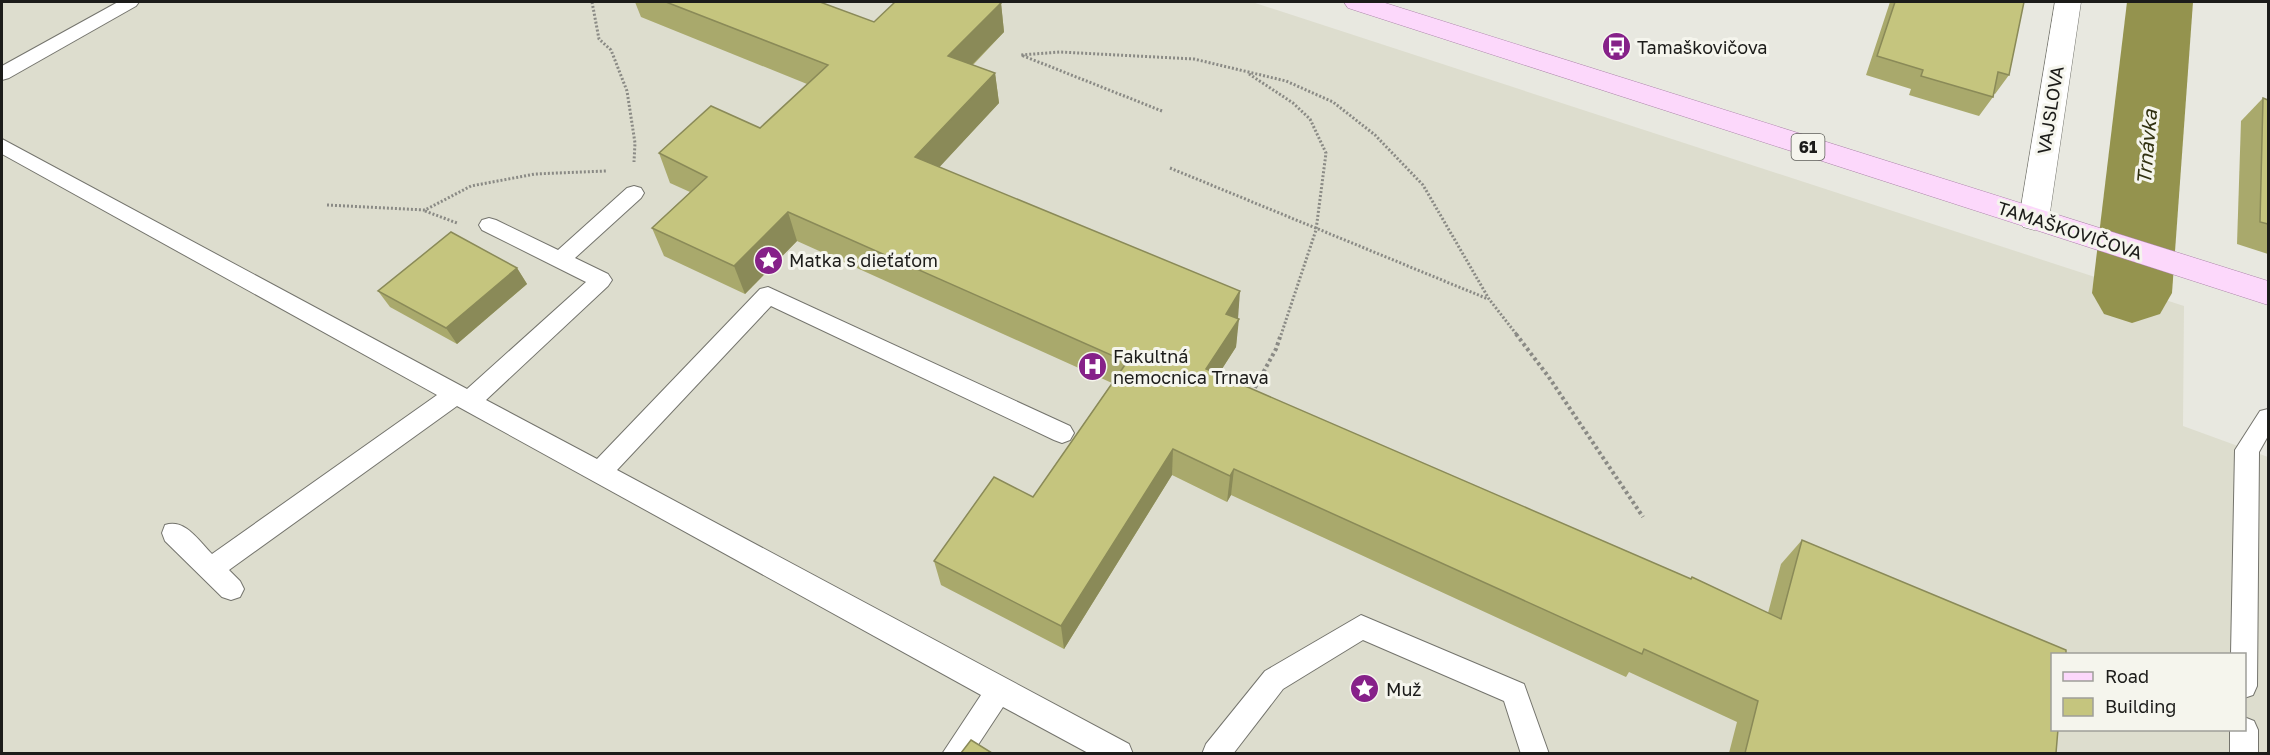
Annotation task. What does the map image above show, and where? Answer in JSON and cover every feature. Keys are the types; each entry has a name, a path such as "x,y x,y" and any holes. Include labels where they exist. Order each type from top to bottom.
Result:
{"main road":[{"name":"TAMAŠKOVIČOVA","path":"1358,2 2268,294"}],"street":[{"name":"VAJSLOVA","path":"2047,223 2068,2"}],"lane":[{"path":"2,74 122,3"},
{"path":"2,146 999,691 1119,753"},
{"path":"560,260 634,185"},
{"path":"211,569 463,398 601,280 489,225"},
{"path":"599,473 768,296 1062,433"},
{"path":"2244,653 2247,450 2267,423"},
{"path":"174,534 231,588"},
{"path":"1215,753 1274,680 1361,627 1515,693 1535,753"},
{"path":"956,753 999,691"},
{"path":"2244,731 2244,753"}],"path":[{"path":"327,205 425,210 471,186 535,174 607,171 634,185 635,143 627,91 611,50 599,39 592,2"},
{"path":"1162,111 1021,55 1060,52 1131,54 1194,60 1286,81 1333,102 1375,135 1423,185 1489,299 1548,376 1643,517"},
{"path":"1246,72 1293,103 1310,119 1326,153 1316,230 1276,349 1248,400"},
{"path":"1170,168 1316,230 1489,299"}],"shaded area":[{"name":"Fakultná nemocnica Trnava","path":"2,2 1252,2 2184,306 2183,426 2268,457 2268,753 2,753"}],"building":[{"path":"666,2 820,2 874,22 895,2 1001,3 948,56 995,73 915,157 1240,291 1226,314 1239,319 1206,369 1691,579 1692,577 1781,619 1802,540 2066,650 2066,653 2051,653 2051,731 2058,731 2056,753 1745,753 1758,701 1644,649 1642,654 1234,469 1230,476 1173,449 1061,626 934,561 994,477 1033,497 1127,362 788,212 734,266 652,228 707,177 659,153 711,106 760,128 828,65"},
{"path":"1895,2 2024,2 2009,75 1998,72 1993,97 1921,76 1923,70 1877,56"},
{"path":"2263,98 2268,100 2268,224 2260,222"},
{"path":"451,232 517,268 446,328 378,291"},
{"path":"971,740 992,753 961,753"}],"waterway":[{"name":"Trnávka","path":"2132,293 2160,2"}],"place":[{"name":"Tamaškovičova","path":"1616,47"},
{"name":"Matka s dieťaťom","path":"768,260"},
{"name":"Fakultná nemocnica Trnava","path":"1092,366"},
{"name":"Muž","path":"1365,689"}]}
